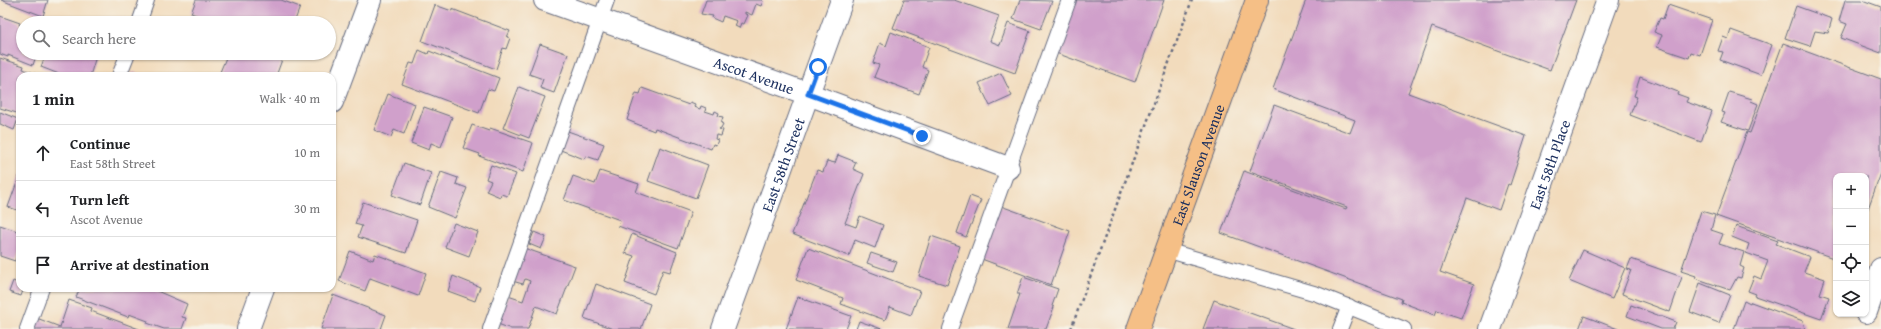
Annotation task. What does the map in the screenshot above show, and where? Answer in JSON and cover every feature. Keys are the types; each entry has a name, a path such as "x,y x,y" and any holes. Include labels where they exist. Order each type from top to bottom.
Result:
{"main road":[{"name":"East Slauson Avenue","path":"1138,329 1257,0"}],"street":[{"path":"336,91 370,0"},
{"name":"Ascot Avenue","path":"545,0 604,10 808,94 1008,168"},
{"name":"East 58th Street","path":"723,329 842,0"},
{"name":"East 58th Place","path":"1490,329 1608,0"},
{"path":"1869,304 1881,269"},
{"path":"248,329 262,292"},
{"path":"1860,329 1864,317"}],"lane":[{"path":"141,16 147,0"},
{"path":"950,329 1069,0"},
{"path":"490,329 604,10"},
{"path":"121,72 125,60"},
{"path":"1166,250 1317,294 1404,329"},
{"path":"27,329 41,292"},
{"path":"1340,329 1348,306"}],"path":[{"path":"1071,329 1192,0"}],"building":[{"path":"1,0 48,0 43,16"},
{"path":"196,0 281,0 300,7 297,16 199,16 191,13"},
{"path":"706,0 763,1 761,6 756,4 752,15 745,12 745,14 748,15 744,24 741,23 739,28 735,26 737,21 723,16 721,22 712,18 713,16 701,14"},
{"path":"904,0 954,0 999,16 990,41 1000,45 1008,23 1030,31 1015,73 893,28"},
{"path":"1020,0 1052,1 1041,29 1013,19"},
{"path":"1075,0 1164,0 1135,82 1056,53"},
{"path":"1306,0 1576,0 1550,70 1432,27 1408,93 1526,136 1510,185 1508,184 1499,210 1467,198 1440,272 1474,284 1461,318 1437,310 1435,315 1401,302 1402,299 1221,233 1244,171 1346,209 1347,207 1250,171 1274,105 1350,133 1355,120 1273,89"},
{"path":"1845,0 1862,0 1881,7 1881,53 1841,38 1847,24 1839,21"},
{"path":"435,5 452,11 452,9 510,31 507,37 510,38 506,49 503,48 496,69 422,41"},
{"path":"1668,5 1712,20 1700,55 1691,52 1689,58 1657,47 1662,35 1654,32 1660,18 1663,19"},
{"path":"1796,6 1832,19 1828,33 1815,31 1810,46 1785,38"},
{"path":"0,16 16,22 16,58 0,54"},
{"path":"1731,30 1772,45 1761,75 1720,60 1723,52 1718,51 1723,37 1728,39"},
{"path":"891,32 929,47 922,67 928,70 919,94 874,77 879,65 873,63 880,43 886,46"},
{"path":"1783,43 1881,79 1881,173 1869,206 1869,173 1833,173 1833,258 1716,216 1747,132 1750,133"},
{"path":"540,44 568,54 554,93 540,88 543,79 529,74"},
{"path":"419,50 428,54 429,51 499,78 494,91 488,89 479,113 402,84 410,63 414,64"},
{"path":"0,58 24,66 23,69 31,72 16,72 16,113 0,108"},
{"path":"20,60 35,60 33,65"},
{"path":"44,60 95,60 91,72 54,72 41,67"},
{"path":"225,60 282,60 277,72 220,72"},
{"path":"1001,73 1012,96 990,106 979,83"},
{"path":"1640,77 1678,92 1677,94 1688,98 1686,102 1712,111 1701,142 1630,115 1637,97 1634,96"},
{"path":"519,87 545,97 529,138 503,128"},
{"path":"642,88 689,105 690,102 695,104 694,107 700,109 701,106 706,108 705,111 714,114 715,111 719,113 718,116 723,117 721,123 723,124 719,129 723,130 721,136 716,135 715,139 718,140 716,145 713,144 711,149 655,128 654,131 627,120 636,93 640,94"},
{"path":"1729,92 1752,99 1751,101 1758,104 1748,131 1721,122 1725,113 1722,112"},
{"path":"388,94 415,104 404,134 394,130 391,137 374,130"},
{"path":"424,107 452,117 441,147 431,143 429,150 411,143"},
{"path":"0,112 16,118 14,130 0,124"},
{"path":"472,125 489,131 490,128 533,143 523,172 479,156 480,154 463,148"},
{"path":"565,130 604,144 598,160 586,156 584,159 558,149"},
{"path":"660,147 708,165 696,198 648,181"},
{"path":"838,155 856,162 853,169 864,174 845,223 856,227 860,216 883,225 875,248 855,240 849,256 792,234 817,170 823,172 827,161 835,163"},
{"path":"404,163 431,173 420,205 392,195"},
{"path":"491,165 516,174 507,196 501,194 500,197 486,191 491,181 486,179"},
{"path":"600,171 639,184 636,192 691,212 678,248 618,226 620,220 564,200 573,176 595,184"},
{"path":"441,172 458,178 456,184 467,188 455,218 428,207"},
{"path":"16,185 16,210 8,207"},
{"path":"970,196 981,200 966,237 957,233"},
{"path":"363,202 417,220 406,253 358,237 362,226 355,224"},
{"path":"998,205 1070,231 1051,285 979,258"},
{"path":"1701,211 1715,215 1711,230 1723,234 1719,244 1744,252 1740,266 1744,268 1741,278 1737,277 1730,290 1695,278 1696,276 1681,271"},
{"path":"454,223 478,232 469,256 445,247"},
{"path":"0,225 16,231 16,258 15,261 0,256"},
{"path":"1736,226 1778,241 1776,244 1810,257 1804,272 1825,279 1820,294 1829,297 1821,319 1755,296 1756,294 1748,291 1754,276 1761,279 1768,261 1746,253 1749,244 1732,237"},
{"path":"534,232 546,237 541,249 529,244"},
{"path":"632,234 677,252 670,272 663,270 654,294 625,283 634,256 625,253"},
{"path":"931,236 960,246 947,285 919,276"},
{"path":"524,248 575,266 557,314 536,306 528,329 511,329 498,324 508,296 523,301 530,281 525,279 523,284 512,281"},
{"path":"808,248 920,291 911,315 890,307 885,320 841,304 843,298 796,280"},
{"path":"1583,250 1625,268 1612,299 1569,281"},
{"path":"350,251 373,260 375,254 426,273 418,296 370,278 365,291 339,281"},
{"path":"871,253 897,262 893,272 867,263"},
{"path":"1631,259 1682,277 1670,312 1622,294 1631,270 1627,269"},
{"path":"453,276 480,287 475,301 448,291"},
{"path":"1023,277 1058,289 1052,306 1054,307 1046,329 1008,329 1020,294 1017,294"},
{"path":"13,281 16,282 16,292 22,292 21,296 9,292"},
{"path":"1700,283 1730,295 1719,323 1690,312"},
{"path":"596,284 650,304 641,329 613,329 584,318"},
{"path":"78,292 159,292 187,304 182,317 186,318 182,329 164,329 129,314 128,317 76,297"},
{"path":"333,295 386,315 381,329 321,329"},
{"path":"798,297 851,316 846,329 786,329"},
{"path":"69,300 92,308 91,311 139,329 30,329 34,317 60,327"},
{"path":"1214,300 1294,329 1203,329"},
{"path":"1744,301 1750,304 1751,302 1803,321 1805,329 1734,329"},
{"path":"1631,305 1676,322 1673,329 1661,329 1627,316"},
{"path":"1584,316 1618,329 1579,329"},
{"path":"859,321 882,329 856,329"}],"route":[{"path":"818,67 808,94 922,136"}]}
